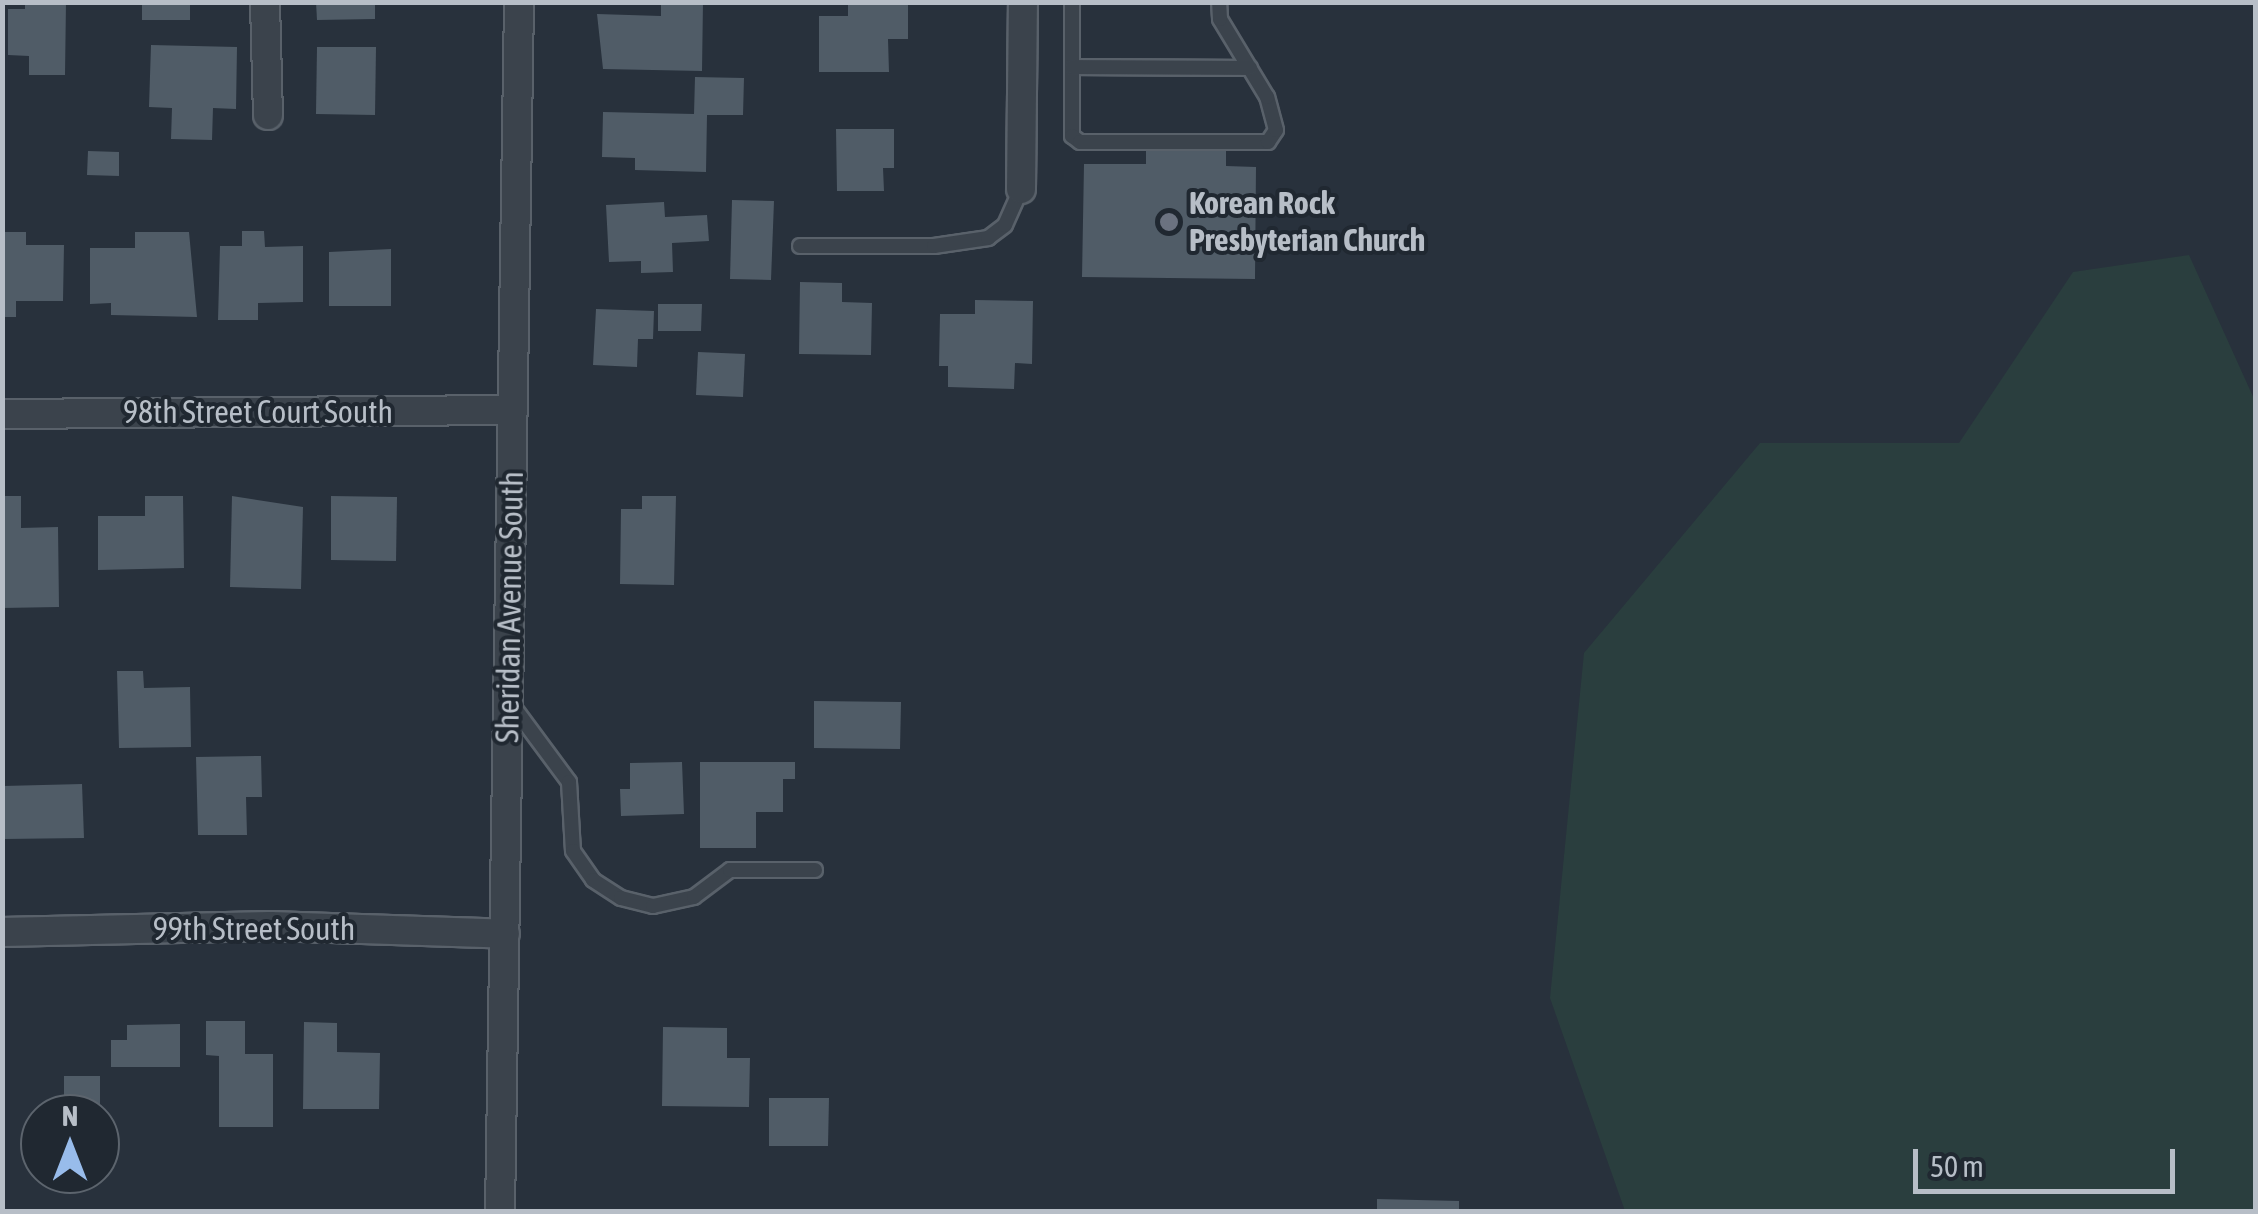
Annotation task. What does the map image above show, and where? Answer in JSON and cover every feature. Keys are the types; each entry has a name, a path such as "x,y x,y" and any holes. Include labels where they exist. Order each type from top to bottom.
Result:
{"street":[{"path":"265,2 268,115"},
{"name":"Sheridan Avenue South","path":"500,1212 519,2"},
{"path":"1021,189 1023,2"},
{"name":"98th Street Court South","path":"2,414 513,410"},
{"name":"99th Street South","path":"2,932 270,926 505,934"}],"lane":[{"path":"1072,2 1072,136 1080,142 1268,142 1276,130 1250,68 1220,19 1218,2"},
{"path":"1072,67 1250,68"},
{"path":"800,246 975,242 1005,225 1021,189"},
{"path":"508,701 549,747 568,782 572,850 593,880 621,898 653,906 694,897 730,870 815,870"}],"green space":[{"path":"2189,255 2255,401 2255,1211 1625,1211 1550,998 1584,653 1760,443 1959,443 2073,272"}],"building":[{"path":"25,2 66,2 65,75 29,75 29,56 8,55 8,9 25,9"},
{"path":"142,2 190,2 190,20 142,20"},
{"path":"316,2 375,2 375,19 317,20"},
{"path":"661,2 703,2 702,71 603,69 597,14 661,16"},
{"path":"848,2 908,2 908,39 888,39 889,72 819,72 819,16 848,16"},
{"path":"151,45 237,47 236,109 213,108 212,140 171,139 172,108 149,107"},
{"path":"317,47 376,47 375,115 316,114"},
{"path":"695,77 744,78 743,115 707,115 706,172 635,170 635,158 602,157 603,112 694,114"},
{"path":"836,129 894,129 894,168 883,168 884,191 837,191"},
{"name":"Korean Rock Presbyterian Church","path":"1146,143 1226,145 1226,166 1256,167 1255,279 1082,277 1084,164 1146,164"},
{"path":"88,151 119,152 119,176 87,175"},
{"path":"732,200 774,201 771,280 730,279"},
{"path":"664,202 665,217 707,215 709,241 672,243 673,272 641,273 641,261 609,262 606,205"},
{"path":"242,231 264,231 265,247 303,246 303,302 258,303 258,320 218,320 220,246 242,246"},
{"path":"2,232 26,232 26,245 64,245 63,301 16,301 16,317 2,317"},
{"path":"135,232 189,232 197,317 111,315 111,303 90,304 90,248 135,248"},
{"path":"391,249 391,306 329,306 329,252"},
{"path":"800,282 842,283 842,302 872,303 871,355 799,354"},
{"path":"975,300 1033,301 1032,364 1015,363 1014,389 948,387 948,366 939,366 940,314 975,314"},
{"path":"658,304 702,304 701,331 658,331"},
{"path":"596,309 654,311 653,339 638,339 637,367 593,365"},
{"path":"698,352 745,354 743,397 696,395"},
{"path":"2,496 21,496 21,528 58,527 59,607 2,608"},
{"path":"145,496 183,496 184,568 98,570 98,516 145,516"},
{"path":"232,496 303,507 301,589 230,587"},
{"path":"331,496 397,497 396,561 331,560"},
{"path":"642,496 676,496 674,585 620,584 621,509 642,509"},
{"path":"117,671 143,671 144,688 190,687 191,747 119,748"},
{"path":"814,701 901,702 900,749 814,748"},
{"path":"261,756 262,797 246,797 247,835 198,835 196,757"},
{"path":"682,762 684,814 621,816 620,789 630,789 630,763"},
{"path":"700,762 795,762 795,779 783,779 783,812 756,812 756,848 700,848"},
{"path":"82,784 84,838 4,839 3,786"},
{"path":"206,1021 245,1021 245,1054 273,1054 273,1127 219,1127 219,1056 206,1055"},
{"path":"304,1022 337,1023 337,1052 380,1053 379,1109 303,1109"},
{"path":"180,1024 180,1067 111,1067 111,1040 127,1040 127,1025"},
{"path":"663,1027 727,1028 727,1058 750,1058 749,1107 662,1106"},
{"path":"64,1076 100,1076 100,1094 64,1094"},
{"path":"769,1098 829,1098 828,1146 769,1146"},
{"path":"1377,1199 1459,1201 1459,1212 1377,1212"}],"place":[{"name":"Korean Rock Presbyterian Church","path":"1169,222"}]}
